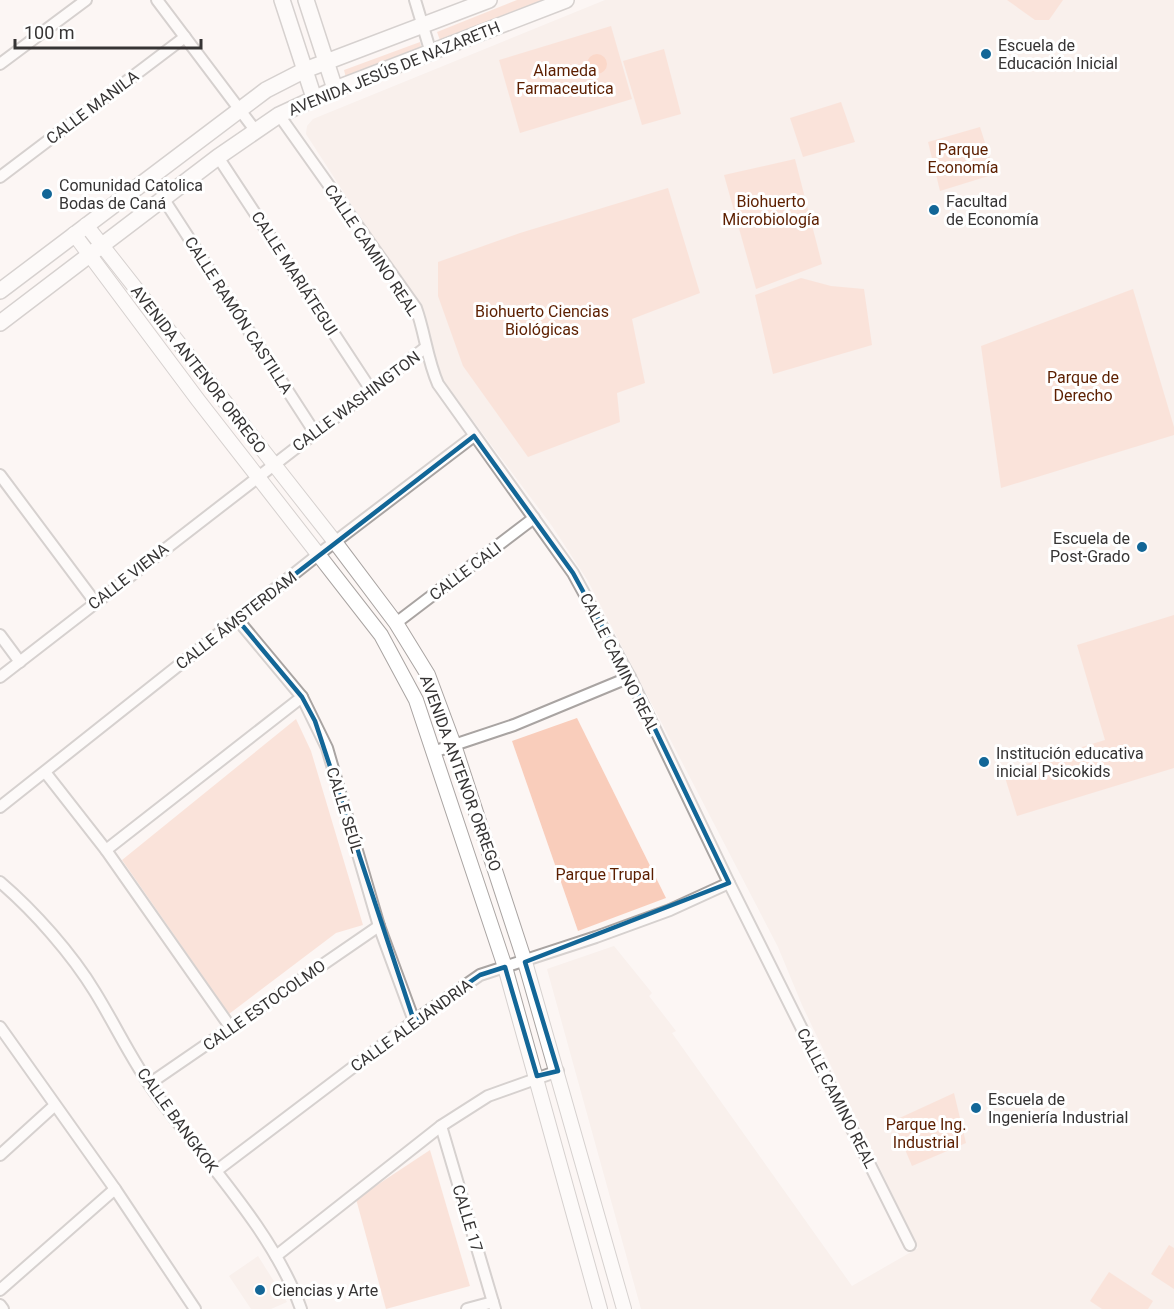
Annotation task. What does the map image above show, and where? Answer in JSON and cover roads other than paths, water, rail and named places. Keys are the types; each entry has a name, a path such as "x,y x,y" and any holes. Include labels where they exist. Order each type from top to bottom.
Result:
{"main road":[{"path":"282,0 314,98"},
{"path":"306,0 335,89"},
{"name":"AVENIDA JESÚS DE NAZARETH","path":"0,291 239,108 266,90 305,70 489,0"},
{"name":"AVENIDA JESÚS DE NAZARETH","path":"0,323 163,198 279,115 335,89 566,0"},
{"path":"29,269 44,290"}],"street":[{"path":"0,64 86,0"},
{"path":"157,0 255,130"},
{"path":"415,0 431,53"},
{"name":"CALLE MANILA","path":"0,177 185,37"},
{"name":"CALLE CAMINO REAL","path":"279,115 416,308 424,330 425,348 438,384 573,573 630,677 729,883 910,1245"},
{"name":"CALLE MARIÁTEGUI","path":"218,157 371,390"},
{"name":"CALLE RAMÓN CASTILLA","path":"163,198 315,433"},
{"name":"AVENIDA ANTENOR ORREGO","path":"80,229 198,400 381,635 416,700 505,967 600,1309"},
{"name":"AVENIDA ANTENOR ORREGO","path":"96,250 214,388 335,542 396,623 428,675 454,745 525,962 558,1071 624,1309"},
{"name":"CALLE WASHINGTON","path":"258,476 425,348"},
{"path":"198,400 214,388"},
{"name":"CALLE ÁMSTERDAM","path":"0,807 319,554 474,436"},
{"path":"0,475 95,602"},
{"name":"CALLE VIENA","path":"0,677 258,476"},
{"name":"CALLE CALI","path":"396,623 534,518"},
{"name":"CALLE SEÚL","path":"237,619 302,697 327,748 379,926 414,1021"},
{"path":"0,635 20,662"},
{"path":"433,752 514,725 630,677"},
{"path":"106,850 302,697"},
{"path":"45,771 106,850 231,1028"},
{"name":"CALLE BANGKOK","path":"0,882 28,906 94,989 149,1084 216,1171 276,1256 293,1285 301,1309"},
{"name":"CALLE ALEJANDRIA","path":"216,1171 414,1021 480,975 525,962 670,910 729,883"},
{"name":"CALLE ESTOCOLMO","path":"149,1084 379,926"},
{"path":"0,1027 115,1189 195,1309"},
{"path":"276,1256 441,1126 488,1096 537,1076 558,1071"},
{"path":"0,1155 54,1106"},
{"name":"CALLE 17","path":"441,1126 494,1306"},
{"path":"0,1290 115,1189"},
{"path":"0,1305 3,1309"},
{"path":"467,1309 494,1306"}],"place":[{"name":"Escuela de Educación Inicial","path":"986,54"},
{"name":"Comunidad Catolica Bodas de Caná","path":"47,194"},
{"name":"Facultad de Economía","path":"934,210"},
{"name":"Escuela de Post-Grado","path":"1142,547"},
{"name":"Institución educativa inicial Psicokids","path":"984,762"},
{"name":"Escuela de Ingeniería Industrial","path":"976,1108"},
{"name":"Ciencias y Arte","path":"260,1290"}],"park label":[{"name":"Alameda Farmaceutica","path":"565,79"},
{"name":"Parque Economía","path":"963,158"},
{"name":"Biohuerto Microbiología","path":"771,210"},
{"name":"Biohuerto Ciencias Biológicas","path":"542,320"},
{"name":"Parque de Derecho","path":"1083,386"},
{"name":"Parque Trupal","path":"605,874"},
{"name":"Parque Ing. Industrial","path":"926,1133"}]}
